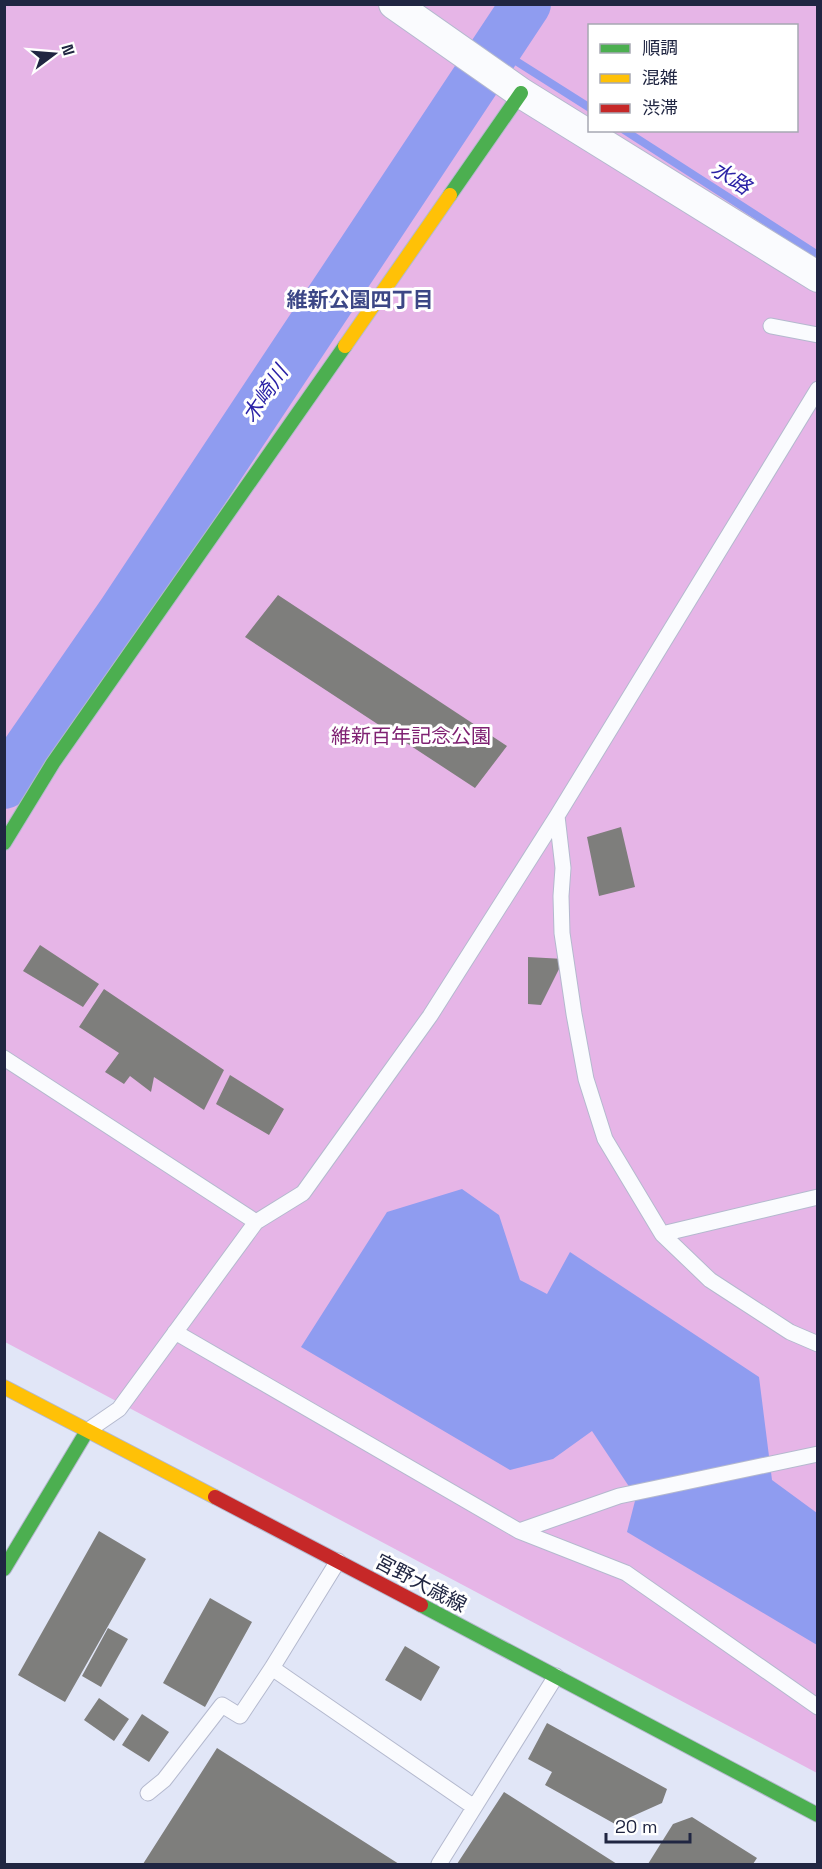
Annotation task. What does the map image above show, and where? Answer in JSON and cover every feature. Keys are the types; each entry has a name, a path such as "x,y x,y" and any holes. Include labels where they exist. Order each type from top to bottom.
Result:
{"street":[{"path":"394,4 521,93 818,277"},
{"path":"4,843 53,763 521,93"},
{"name":"宮野大歳線","path":"4,1387 818,1815"},
{"path":"4,1569 87,1431"}],"lane":[{"path":"771,326 818,335"},
{"path":"87,1431 119,1409 256,1222 303,1193 430,1016 557,816 818,389"},
{"path":"557,816 563,868 562,933 573,1014 586,1079 604,1139 662,1234 710,1280 790,1332 818,1344"},
{"path":"4,1058 256,1222"},
{"path":"662,1234 818,1197"},
{"path":"175,1332 519,1531 626,1573 818,1707"},
{"path":"519,1531 619,1496 818,1454"},
{"path":"148,1793 164,1780 222,1705 240,1716 273,1668 338,1561"},
{"path":"273,1668 474,1807"},
{"path":"439,1864 556,1677"}],"green space":[{"name":"維新百年記念公園","path":"4,5 817,5 817,1773 5,1342"}],"water":[{"path":"462,1189 499,1215 520,1280 547,1294 570,1252 759,1377 772,1480 817,1513 817,1645 627,1532 636,1497 592,1431 553,1459 510,1470 301,1347 387,1212"}],"building":[{"path":"278,595 507,746 475,788 245,637"},
{"path":"621,827 635,887 599,896 587,837"},
{"path":"40,945 99,984 83,1007 23,971"},
{"path":"528,957 564,959 541,1005 528,1004"},
{"path":"104,989 224,1070 204,1110 154,1077 151,1092 130,1076 124,1084 105,1072 119,1053 79,1027"},
{"path":"230,1075 284,1109 269,1135 216,1104"},
{"path":"99,1531 146,1559 65,1702 18,1675"},
{"path":"210,1598 252,1622 205,1707 163,1683"},
{"path":"108,1628 128,1639 101,1687 82,1676"},
{"path":"405,1646 440,1667 421,1701 385,1680"},
{"path":"99,1698 129,1719 114,1741 84,1720"},
{"path":"142,1714 169,1732 149,1762 122,1745"},
{"path":"547,1723 667,1789 662,1803 615,1824 545,1785 552,1772 528,1759"},
{"path":"217,1748 399,1864 143,1864"},
{"path":"504,1792 617,1864 457,1864"},
{"path":"692,1817 757,1858 753,1864 648,1864 673,1824"}],"waterway":[{"name":"木崎川","path":"4,784 123,612 526,4"},
{"name":"水路","path":"497,49 588,107"},
{"name":"水路","path":"627,132 818,255"}],"traffic: fast":[{"path":"450,195 521,93"},
{"path":"4,843 53,763 345,346"},
{"path":"4,1569 87,1431"},
{"path":"421,1605 818,1815"}],"traffic: slow":[{"path":"345,346 450,195"},
{"path":"4,1387 215,1497"}],"traffic: jam":[{"path":"215,1497 421,1605"}],"district":[{"name":"維新公園四丁目","path":"360,300"}]}
